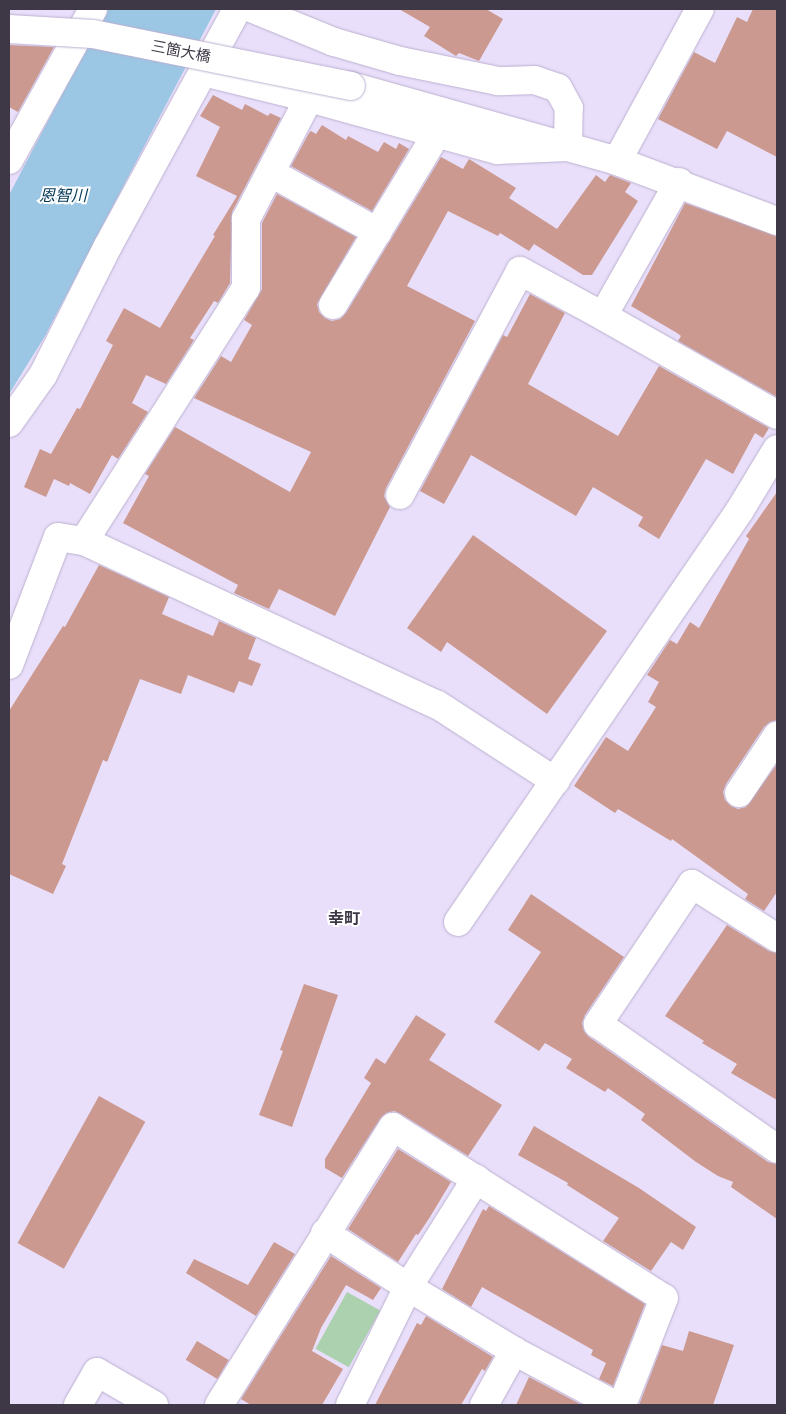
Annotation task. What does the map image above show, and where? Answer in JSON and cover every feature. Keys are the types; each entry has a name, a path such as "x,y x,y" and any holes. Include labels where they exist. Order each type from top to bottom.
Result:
{"street":[{"path":"9,160 93,9"},
{"path":"9,423 43,375 108,246 237,9"},
{"path":"203,72 309,98 497,150 568,147 569,108 558,88 535,80 498,81 400,61 334,42 253,9"},
{"path":"617,160 700,9"},
{"name":"三箇大橋","path":"9,29 93,34 351,86 617,160 777,220"},
{"path":"84,542 246,288 246,219 309,98"},
{"path":"333,305 437,133"},
{"path":"271,173 378,232"},
{"path":"603,316 679,182"},
{"path":"400,495 520,271 603,316 777,416"},
{"path":"458,922 740,510 777,449"},
{"path":"9,665 58,537 84,542 438,705 555,780"},
{"path":"739,793 777,736"},
{"path":"774,930 692,884 598,1024 777,1149"},
{"path":"219,1405 393,1127 664,1298 622,1405"},
{"path":"350,1405 408,1287 476,1179"},
{"path":"325,1234 408,1287 514,1350 615,1405"},
{"path":"484,1405 514,1350"},
{"path":"78,1405 97,1372 154,1405"}],"green space":[{"path":"347,1292 380,1310 349,1367 315,1349"}],"water":[{"name":"恩智川","path":"107,9 216,9 45,336 9,394 9,195"}],"building":[{"path":"399,9 486,9 503,19 479,61 459,53 456,56 424,36 430,27"},
{"path":"753,9 777,9 777,157 727,131 717,149 658,119 694,52 715,63 737,17 747,22"},
{"path":"9,45 54,47 18,112 9,107"},
{"path":"213,95 242,110 245,104 268,116 270,113 281,118 232,212 230,283 218,303 214,301 190,338 194,340 166,384 146,375 132,403 148,412 118,459 112,455 90,494 70,483 69,486 54,479 46,497 24,487 40,449 51,454 77,408 80,409 113,345 106,341 124,308 160,328 237,196 196,176 220,127 200,116"},
{"path":"322,125 346,140 348,136 378,152 384,142 396,149 399,143 409,149 372,211 291,166 309,133 311,131 316,134"},
{"path":"441,157 463,169 469,159 516,188 509,198 557,229 596,175 605,182 610,175 631,183 625,192 638,201 592,275 583,275 534,244 529,251 500,233 498,236 448,211 407,286 475,321 386,488 384,496 390,507 335,616 279,589 269,609 234,593 238,585 123,523 149,476 145,474 175,427 290,492 311,452 194,398 221,356 231,362 252,325 244,320 262,289 262,223 277,194 356,237 317,304 319,312 325,318 332,321 340,319 346,313"},
{"path":"685,203 777,236 777,397 678,341 681,336 677,333 631,306"},
{"path":"530,294 565,313 528,384 618,436 659,366 769,428 763,438 755,433 733,474 706,459 659,539 638,526 643,517 593,487 576,516 471,455 444,504 420,491 503,335 507,337"},
{"path":"777,492 777,720 770,722 764,727 726,784 723,792 725,800 731,806 738,809 746,807 777,764 777,892 764,911 745,899 748,894 672,839 671,841 618,809 615,813 574,786 606,737 628,751 656,707 648,702 659,682 647,675 670,640 677,644 690,622 699,628 749,539 746,536"},
{"path":"473,535 607,631 547,714 447,642 441,652 407,628"},
{"path":"99,565 169,597 162,614 213,636 219,621 256,638 248,659 261,664 252,686 239,681 234,693 188,675 181,694 140,679 107,762 103,760 62,864 66,866 53,894 9,874 9,711 63,626 65,627"},
{"path":"531,894 624,957 585,1015 582,1023 584,1031 589,1037 768,1162 777,1164 777,1219 731,1187 733,1182 718,1176 696,1162 641,1120 645,1114 608,1088 605,1092 566,1068 572,1059 545,1043 539,1051 494,1022 541,952 508,930"},
{"path":"727,925 769,951 777,953 777,1100 731,1073 737,1064 702,1043 704,1041 665,1016"},
{"path":"304,984 338,995 292,1127 259,1115 283,1051 280,1050"},
{"path":"416,1015 446,1034 429,1060 502,1105 468,1156 401,1114 394,1111 386,1113 380,1119 342,1178 325,1168 325,1159 371,1083 364,1078 376,1058 385,1064"},
{"path":"99,1096 145,1122 64,1269 18,1243"},
{"path":"534,1126 639,1188 696,1227 683,1250 671,1242 651,1271 603,1241 619,1218 567,1185 568,1183 518,1155"},
{"path":"398,1149 451,1182 430,1217 418,1235 416,1234 398,1262 348,1229"},
{"path":"489,1206 645,1304 613,1386 599,1379 606,1363 591,1355 593,1350 482,1287 471,1307 442,1289 483,1209 486,1211"},
{"path":"274,1242 295,1254 256,1316 186,1273 194,1259 248,1285"},
{"path":"331,1256 381,1288 373,1300 346,1285 321,1328 312,1351 343,1369 322,1405 251,1405 241,1399"},
{"path":"426,1316 493,1357 485,1371 482,1369 461,1405 375,1405 417,1323 421,1325"},
{"path":"689,1331 734,1345 713,1405 639,1405 662,1345 683,1351"},
{"path":"197,1341 229,1360 217,1379 186,1360"},
{"path":"529,1377 582,1405 516,1405"}],"district":[{"name":"幸町","path":"344,919"}]}
